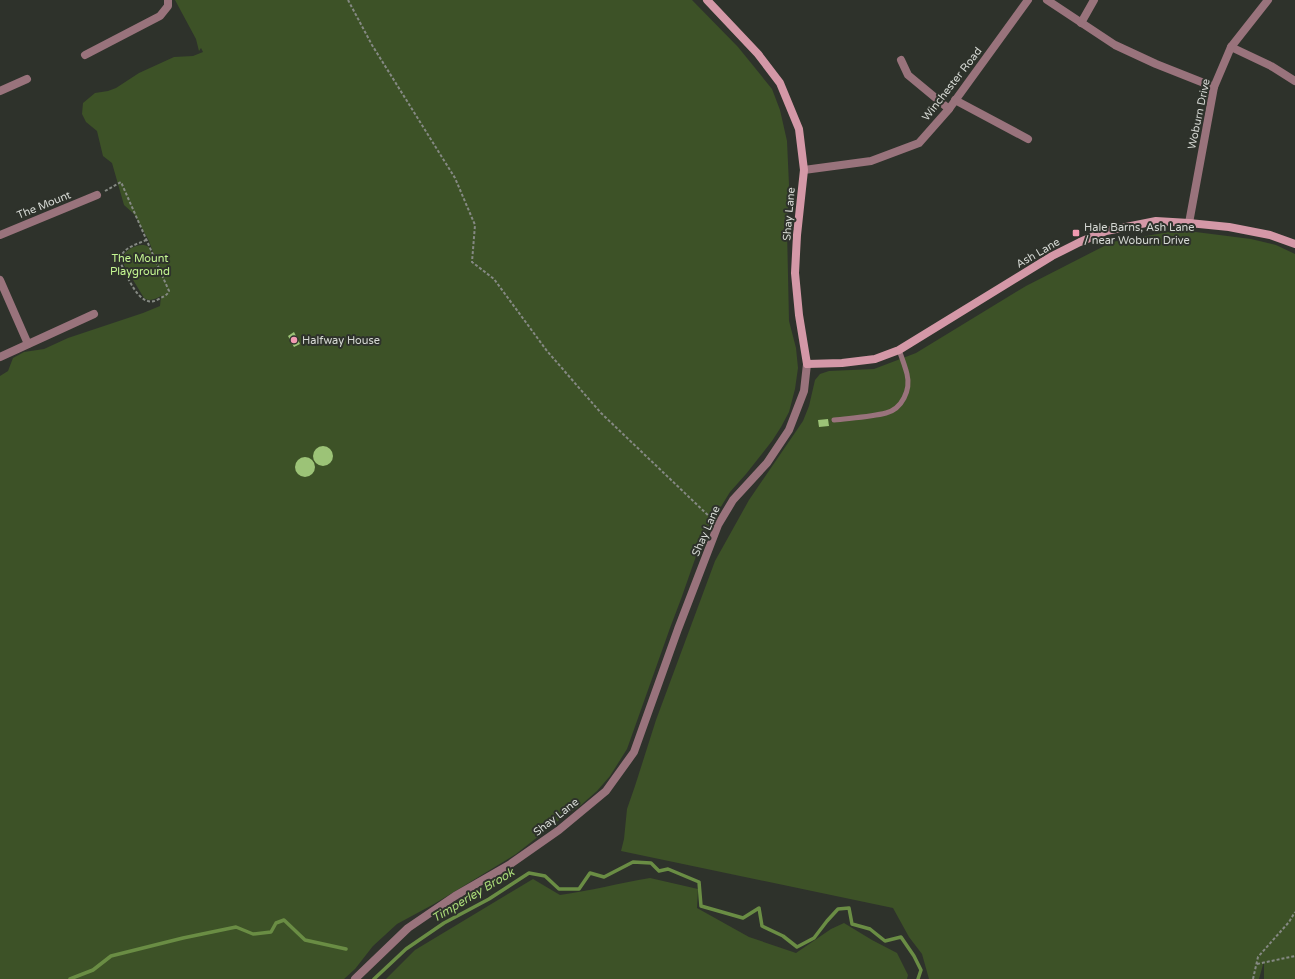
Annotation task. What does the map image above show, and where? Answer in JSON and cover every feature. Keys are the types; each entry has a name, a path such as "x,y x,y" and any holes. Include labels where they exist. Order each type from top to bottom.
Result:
{"street":[{"path":"85,55 160,16 168,6 168,0"},
{"name":"Shay Lane","path":"356,979 408,928 455,896 509,865 559,830 606,791 634,752 678,629 718,525 733,500 767,463 789,430 804,391 806,364 795,273 797,235 804,170 798,129 780,83 758,54 707,0"},
{"name":"Winchester Road","path":"804,170 871,161 919,143 949,109 1028,0"},
{"path":"1047,0 1122,48 1156,64 1214,87"},
{"path":"1081,23 1094,0"},
{"name":"Woburn Drive","path":"1189,223 1214,87 1231,47 1268,0"},
{"path":"1231,47 1271,66 1295,81"},
{"path":"901,60 908,75 949,109"},
{"path":"0,91 27,79"},
{"path":"955,100 1028,139"},
{"name":"The Mount","path":"0,235 97,195"},
{"name":"Ash Lane","path":"806,364 842,363 876,359 899,350 1052,256 1106,231 1156,221 1189,223 1229,227 1270,235 1295,244"},
{"path":"0,280 28,344"},
{"path":"0,357 94,314"}],"lane":[{"path":"834,420 887,413 897,407 904,398 908,388 907,375 899,350"}],"path":[{"path":"348,0 372,45 455,178 475,225 472,262 494,279 547,352 601,412 718,525"},
{"path":"97,195 121,182 169,291 167,295 153,302 147,302 140,298 120,262 122,254 128,249 146,240"},
{"path":"1253,979 1258,957 1289,922 1295,912"},
{"path":"1257,964 1295,956"}],"green space":[{"name":"The Mount Playground","path":"175,0 692,0 738,47 772,89 780,110 787,141 789,185 787,229 789,321 796,348 798,368 795,389 789,412 781,427 772,441 730,492 701,542 627,749 610,776 597,791 581,805 563,817 516,854 434,904 397,924 373,946 355,969 344,979 0,979 0,376 8,371 13,358 24,352 44,349 68,338 160,306 161,296 150,300 144,298 124,265 122,258 126,252 138,245 146,245 149,247 160,272 149,241 134,214 124,205 112,163 103,156 97,131 86,122 82,114 83,103 95,93 116,88 139,73 174,57 193,56 203,52 201,48 199,51 196,39"},
{"path":"1180,230 1251,239 1276,245 1295,254 1295,979 1264,979 1264,961 1259,979 929,979 922,954 909,937 893,908 621,851 624,839 627,809 656,720 715,561 749,500 803,421 809,406 815,380 820,374 829,371 874,369 916,353 1026,286 1112,242"},
{"path":"650,878 698,889 697,908 749,937 796,953 831,929 844,923 897,953 908,975 907,979 386,979 415,950 533,879 560,895"}],"building":[{"name":"Halfway House","path":"294,332 300,344 294,347 288,336"},
{"path":"828,419 829,426 819,427 818,420"},
{"path":"323,446 330,449 333,456 330,463 323,466 316,463 313,456 316,449"},
{"path":"305,457 312,460 315,467 312,474 305,477 298,474 295,467 298,460"}],"waterway":[{"name":"Timperley Brook","path":"374,979 406,949 444,923 489,899 529,873 545,876 559,889 579,889 590,873 604,877 633,862 651,863 659,871 668,869 699,882 701,906 743,918 759,908 762,926 783,936 797,947 814,938 838,909 849,908 852,924 870,929 885,941 901,937 914,956 921,970 918,979"},
{"path":"70,979 93,970 111,956 183,938 236,927 253,934 271,932 276,923 284,920 305,940 346,949"}],"place":[{"name":"Hale Barns, Ash Lane / near Woburn Drive","path":"1076,233"},
{"name":"Halfway House","path":"294,340"}]}
